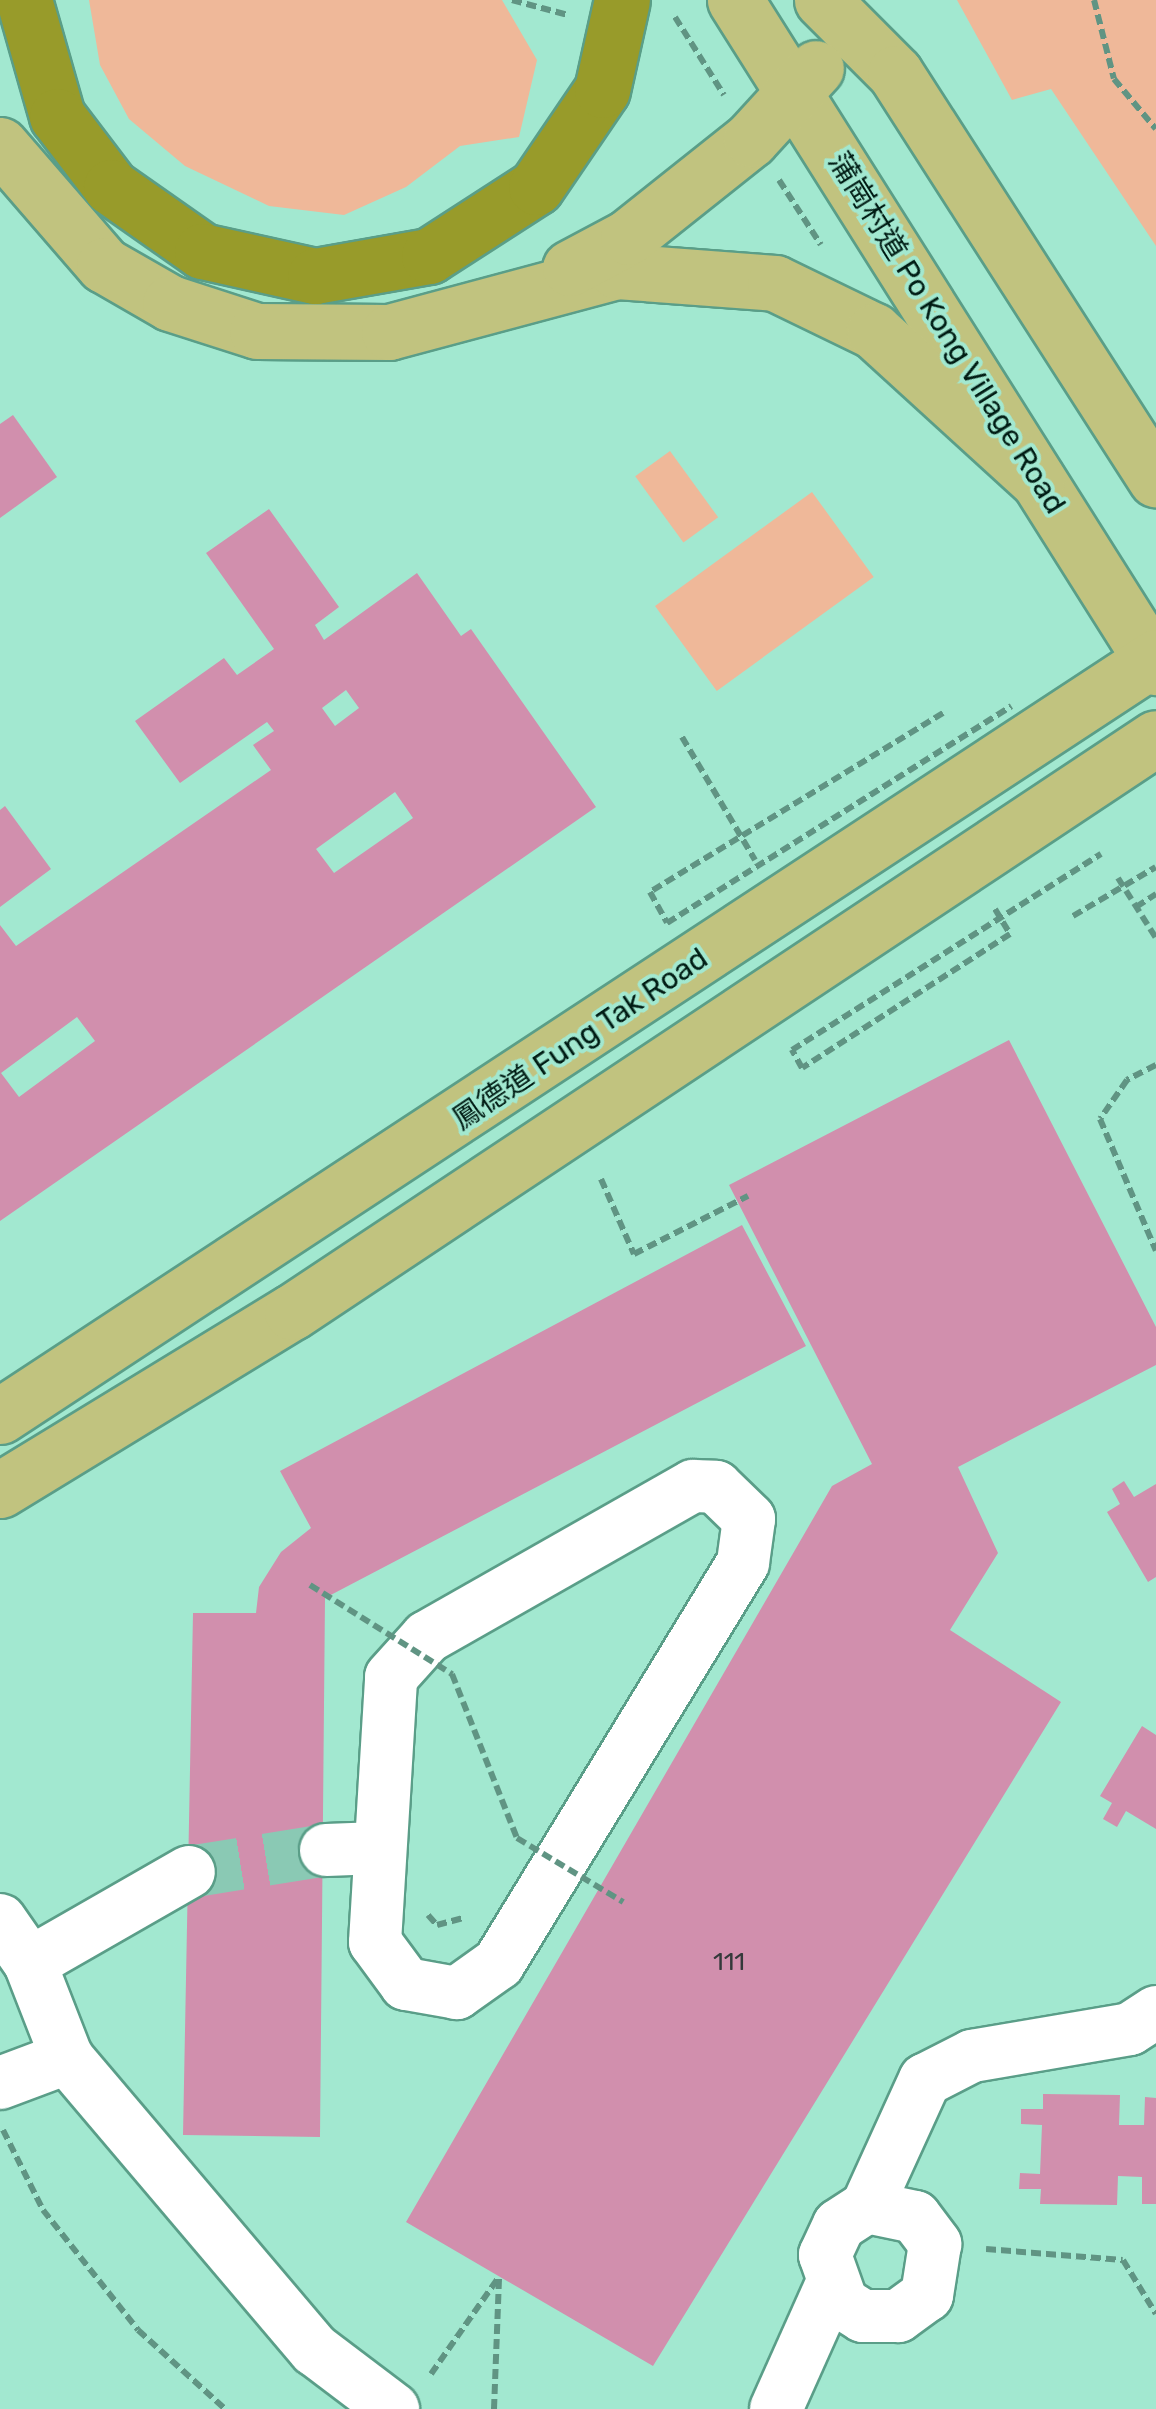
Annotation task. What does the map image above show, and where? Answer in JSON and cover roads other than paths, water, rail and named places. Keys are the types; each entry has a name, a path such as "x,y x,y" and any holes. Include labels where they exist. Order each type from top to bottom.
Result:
{"highway":[{"path":"24,0 56,116 111,187 202,251 315,276 428,256 536,187 602,90 597,8"}],"main road":[{"name":"蒲崗村道 Po Kong Village Road","path":"735,0 1154,661"},
{"path":"528,290 628,236 797,96 827,8 895,73 1156,480"},
{"path":"0,145 80,244 138,286 210,319 345,337 528,290 654,268 738,275 807,294 874,331 1038,480"},
{"name":"鳳德道 Fung Tak Road","path":"0,1416 1154,661"},
{"path":"0,1490 292,1312 1156,738"}],"lane":[{"path":"716,1487 736,1500 750,1530 743,1563 480,1982 430,1994 387,1966 375,1942 379,1848 383,1704 406,1654 672,1494 716,1487"},
{"path":"326,1850 379,1848"},
{"path":"30,1964 188,1872"},
{"path":"0,1920 30,1964 67,2058 315,2350 410,2394"},
{"path":"776,2409 830,2288 829,2239 867,2207 908,2102 947,2064 1130,2030 1156,2012"},
{"path":"0,2083 67,2058"},
{"path":"830,2288 864,2316 898,2316 927,2295 935,2244 914,2216 867,2207"}],"tunnel":[{"path":"189,1872 326,1850"}]}
